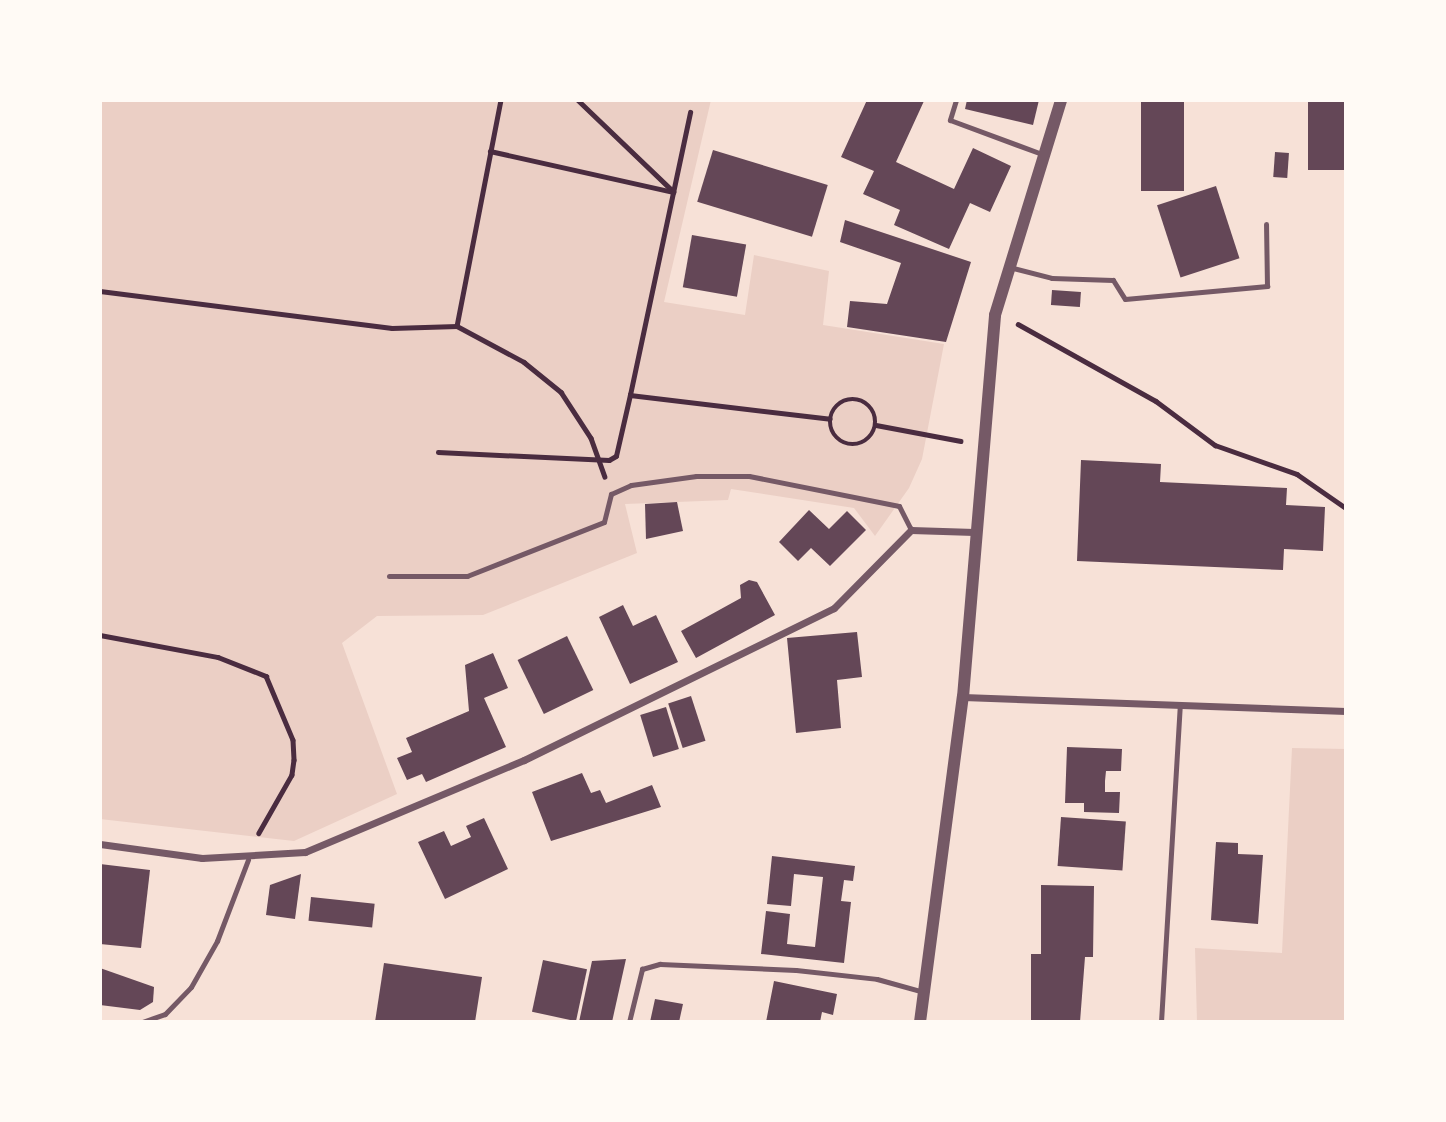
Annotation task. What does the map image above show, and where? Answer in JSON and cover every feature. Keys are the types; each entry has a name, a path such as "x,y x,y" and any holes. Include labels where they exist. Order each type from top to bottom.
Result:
{"street":[{"path":"920,1022 963,697 981,445 995,315 1061,100"},
{"path":"100,844 248,860 305,852 402,813 834,608 911,530 974,532"},
{"path":"963,697 1346,710"}],"lane":[{"path":"956,100 950,120 1044,155"},
{"path":"1009,267 1052,278 1113,280 1125,299 1267,286 1266,224"},
{"path":"389,576 467,576 604,522 611,494 696,476 749,476 899,506 911,530"},
{"path":"1161,1022 1180,705"},
{"path":"142,1022 165,1014 191,987 217,941 248,860"},
{"path":"629,1022 642,969 660,964 796,970 877,979 923,992"}],"path":[{"path":"457,326 501,100"},
{"path":"578,100 673,192"},
{"path":"438,452 599,461 616,456 690,112"},
{"path":"491,152 673,192"},
{"path":"100,291 392,328 457,326 524,362 561,392 599,461 611,494"},
{"path":"995,315 1028,327 1156,401 1215,444 1297,474 1346,508"},
{"path":"630,395 830,419"},
{"path":"830,419 841,403 861,400 876,425 981,445"},
{"path":"830,419 845,443 865,441 876,425"},
{"path":"100,635 218,657 266,676 293,740 294,760 248,860"}],"shaded area":[{"path":"100,100 711,100 664,302 745,315 754,255 829,271 823,325 944,344 922,459 909,488 875,536 854,508 731,489 728,500 625,504 637,553 483,615 377,616 342,643 397,794 294,841 100,819"},
{"path":"1292,748 1346,749 1346,1022 1197,1022 1195,948 1282,953"}],"building":[{"path":"867,100 924,101 896,162 954,189 973,148 1011,166 990,212 970,203 949,249 894,225 900,210 863,194 874,171 841,157"},
{"path":"967,100 1039,100 1033,125 965,109"},
{"path":"1141,100 1184,100 1184,191 1141,191"},
{"path":"1308,100 1346,100 1346,170 1308,170"},
{"path":"713,150 828,185 812,237 697,202"},
{"path":"1275,152 1289,153 1287,178 1273,177"},
{"path":"1216,186 1239,258 1181,277 1157,205"},
{"path":"845,220 971,262 946,342 847,327 850,301 887,304 901,263 840,242"},
{"path":"692,235 746,245 737,297 683,287"},
{"path":"1052,290 1081,292 1080,307 1051,305"},
{"path":"1081,460 1161,464 1160,482 1287,488 1286,505 1325,507 1323,551 1284,549 1283,570 1077,561"},
{"path":"677,502 683,531 646,539 645,504"},
{"path":"809,510 829,529 847,511 866,530 830,566 811,548 798,561 779,542"},
{"path":"749,580 757,582 775,615 696,658 681,631 741,598 740,585"},
{"path":"623,605 633,626 656,615 678,662 630,684 599,617"},
{"path":"857,632 862,677 837,680 841,728 796,733 787,638"},
{"path":"567,636 593,690 544,714 518,660"},
{"path":"493,653 508,688 484,698 506,747 426,782 422,774 407,780 397,758 412,752 406,738 469,711 465,665"},
{"path":"691,696 706,741 683,748 668,703"},
{"path":"666,707 679,749 653,757 640,715"},
{"path":"1067,747 1122,749 1121,771 1106,771 1105,781 1105,792 1120,792 1119,813 1084,812 1084,803 1065,803"},
{"path":"582,773 591,793 600,790 606,803 652,785 661,807 551,841 532,792"},
{"path":"1061,817 1126,822 1122,870 1058,866"},
{"path":"484,818 508,869 445,899 418,842 444,831 451,846 471,837 466,826"},
{"path":"1216,842 1238,843 1238,854 1263,855 1258,924 1211,920"},
{"path":"772,856 855,866 853,881 844,880 841,901 851,902 844,963 761,954 766,911 790,914 787,944 815,947 823,877 794,874 791,906 767,904"},
{"path":"100,864 150,870 141,948 100,944"},
{"path":"301,874 295,919 266,915 270,885"},
{"path":"1041,885 1094,886 1093,957 1085,957 1080,1022 1031,1022 1031,954 1041,954"},
{"path":"311,897 375,904 372,928 308,921"},
{"path":"626,959 612,1022 579,1022 592,961"},
{"path":"543,960 587,969 576,1021 532,1012"},
{"path":"384,963 482,977 475,1022 375,1022"},
{"path":"100,968 154,987 153,1002 140,1010 100,1005"},
{"path":"774,981 837,994 833,1015 822,1012 820,1022 766,1022"},
{"path":"655,999 683,1004 679,1022 650,1022"}]}
